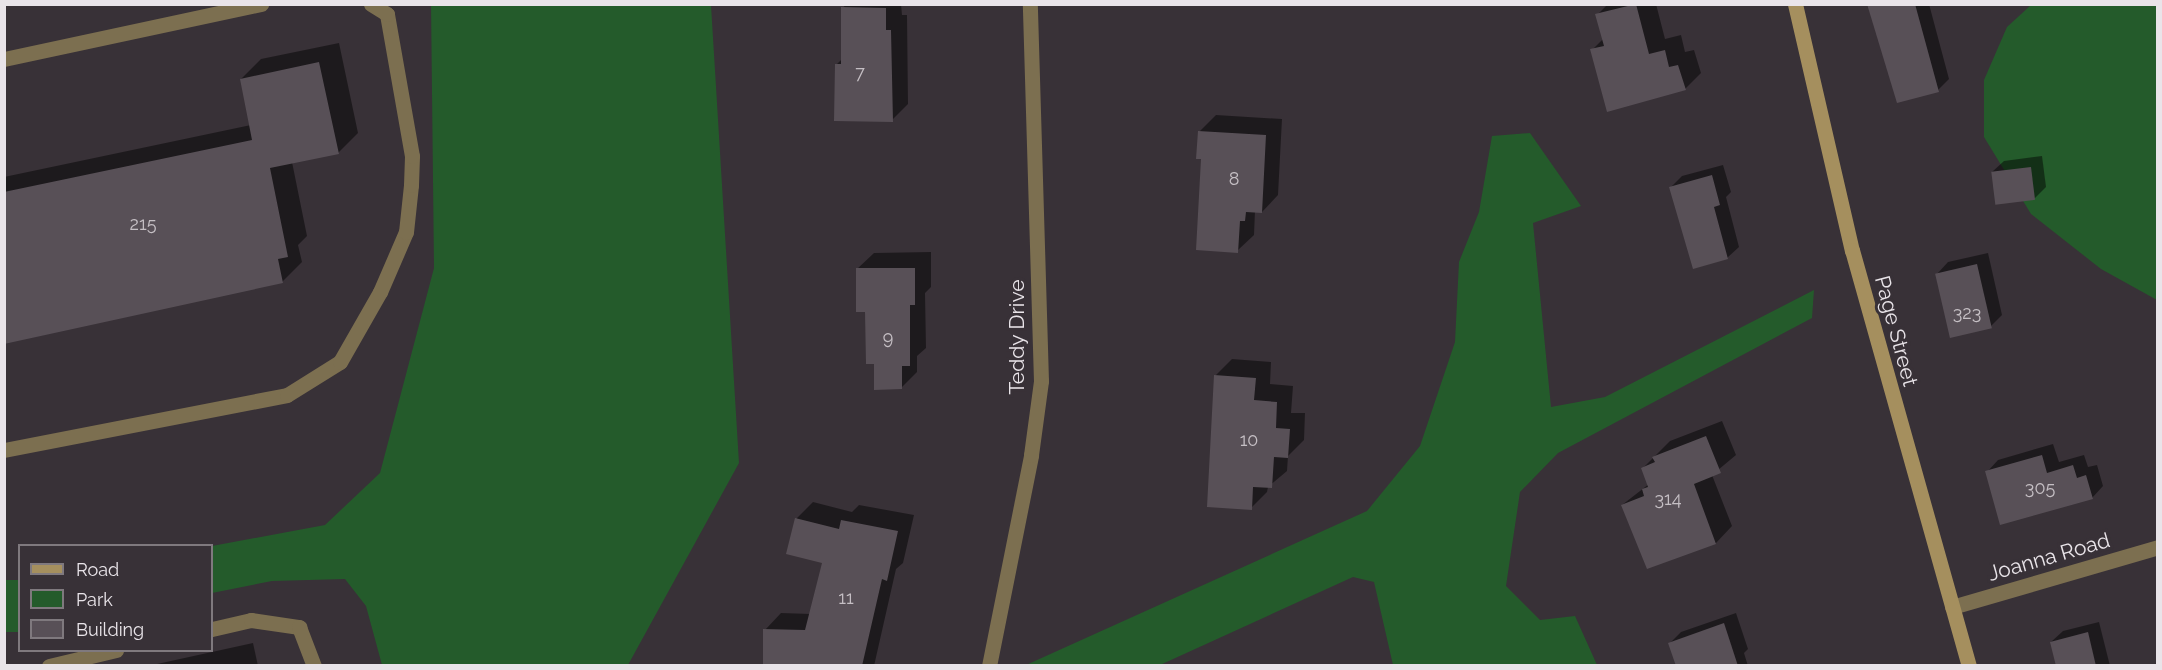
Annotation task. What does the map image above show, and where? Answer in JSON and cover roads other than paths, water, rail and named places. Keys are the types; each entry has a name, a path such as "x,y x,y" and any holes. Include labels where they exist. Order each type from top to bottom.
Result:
{"main road":[{"name":"Page Street","path":"1795,4 1852,250 1969,666"}],"street":[{"path":"4,59 261,4"},
{"path":"4,450 287,395 340,362 380,292 406,232 411,185 412,156 387,14 371,4"},
{"name":"Teddy Drive","path":"989,666 1031,454 1041,381 1030,4"},
{"name":"Joanna Road","path":"1952,607 2157,547"},
{"path":"213,629 251,620 299,627 314,666"},
{"path":"49,666 112,652"}]}
